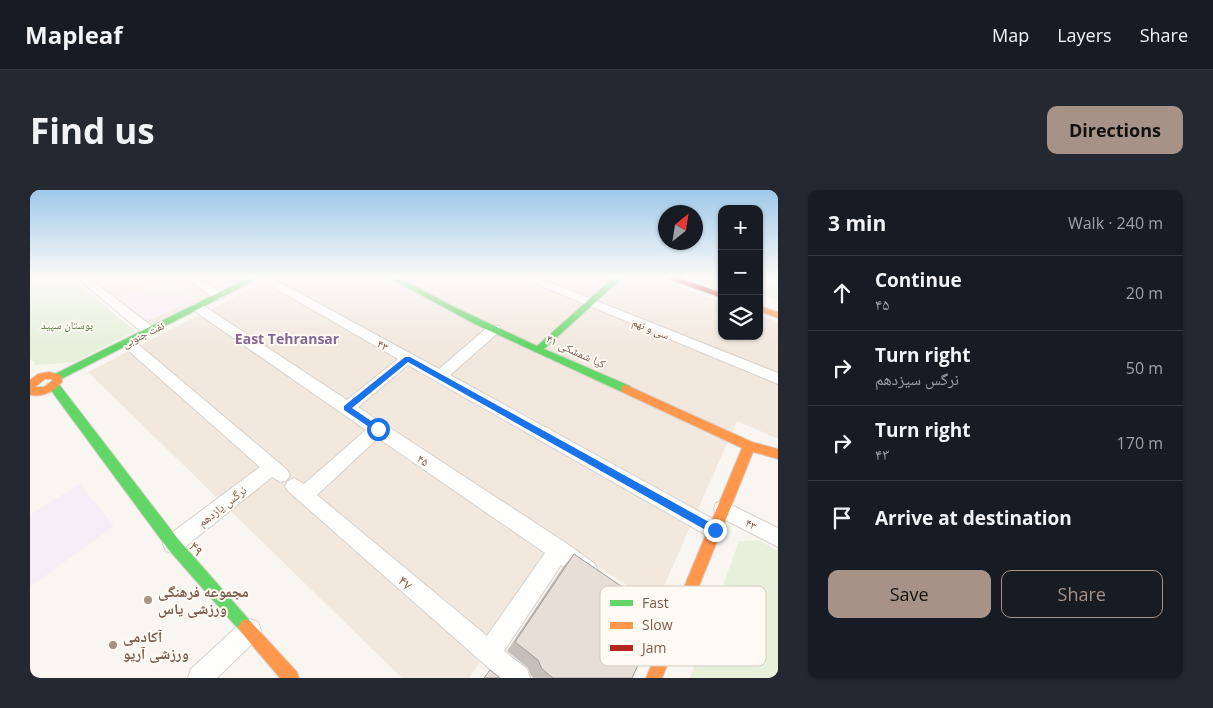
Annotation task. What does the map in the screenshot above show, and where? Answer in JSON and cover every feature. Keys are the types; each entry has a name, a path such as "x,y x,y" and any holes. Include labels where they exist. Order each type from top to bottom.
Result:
{"street":[{"path":"110,300 149,331"},
{"name":"نفت جنوبی","path":"38,386 211,300"},
{"name":"۴۳","path":"302,300 715,530"},
{"name":"۴۱ کیا شمشکی","path":"434,300 749,446 778,454"},
{"name":"سی و نهم","path":"580,300 778,379"},
{"path":"539,349 595,300"},
{"path":"765,300 778,304"},
{"name":"۴۵","path":"196,307 604,582"},
{"path":"763,309 778,315"},
{"path":"439,377 494,329"},
{"name":"۴۷","path":"126,342 518,678"},
{"path":"346,408 408,359"},
{"name":"۴۹","path":"30,367 38,386 87,432 173,544 291,678"},
{"name":"نرگس یازدهم","path":"173,544 378,429"},
{"path":"692,586 749,446"},
{"name":"۴۳","path":"723,509 778,538"},
{"path":"489,653 559,550"},
{"path":"200,678 250,630"},
{"path":"654,678 659,666"}],"shaded area":[{"path":"109,300 203,300 140,330"},
{"path":"119,300 193,300 153,319 146,320"},
{"path":"229,300 716,300 718,301 718,340 763,340 763,316 778,322 778,439 737,421 664,586 628,586 560,542 469,678 402,678 88,372"},
{"path":"80,484 114,526 30,587 30,515"}],"green space":[{"name":"بوستان سپید","path":"30,300 97,300 135,331 75,362 36,365 30,358"},
{"path":"759,540 778,551 778,678 690,678 694,666 766,666 766,586 723,586 739,541"}],"building":[{"path":"574,554 621,586 600,586 600,666 638,666 632,678 553,678 542,669 538,660 515,642"},
{"path":"490,670 500,678 484,678"}],"traffic: fast":[{"path":"57,377 211,300"},
{"path":"434,300 537,350 626,389"},
{"path":"539,349 594,300"},
{"path":"54,386 173,544 246,627"}],"traffic: slow":[{"path":"763,309 778,315"},
{"path":"30,386 42,377 49,375 57,377 57,382 47,390 34,392 30,388"},
{"path":"626,389 749,446 778,454"},
{"path":"692,586 749,446"},
{"path":"246,627 291,678"},
{"path":"654,678 659,666"}],"place":[{"name":"مجموعه فرهنگی ورزشی یاس","path":"148,600"},
{"name":"آکادمی ورزشی آریو","path":"113,645"}],"district":[{"name":"East Tehransar","path":"287,338"}],"route":[{"path":"378,429 346,408 408,359 715,530"}]}
